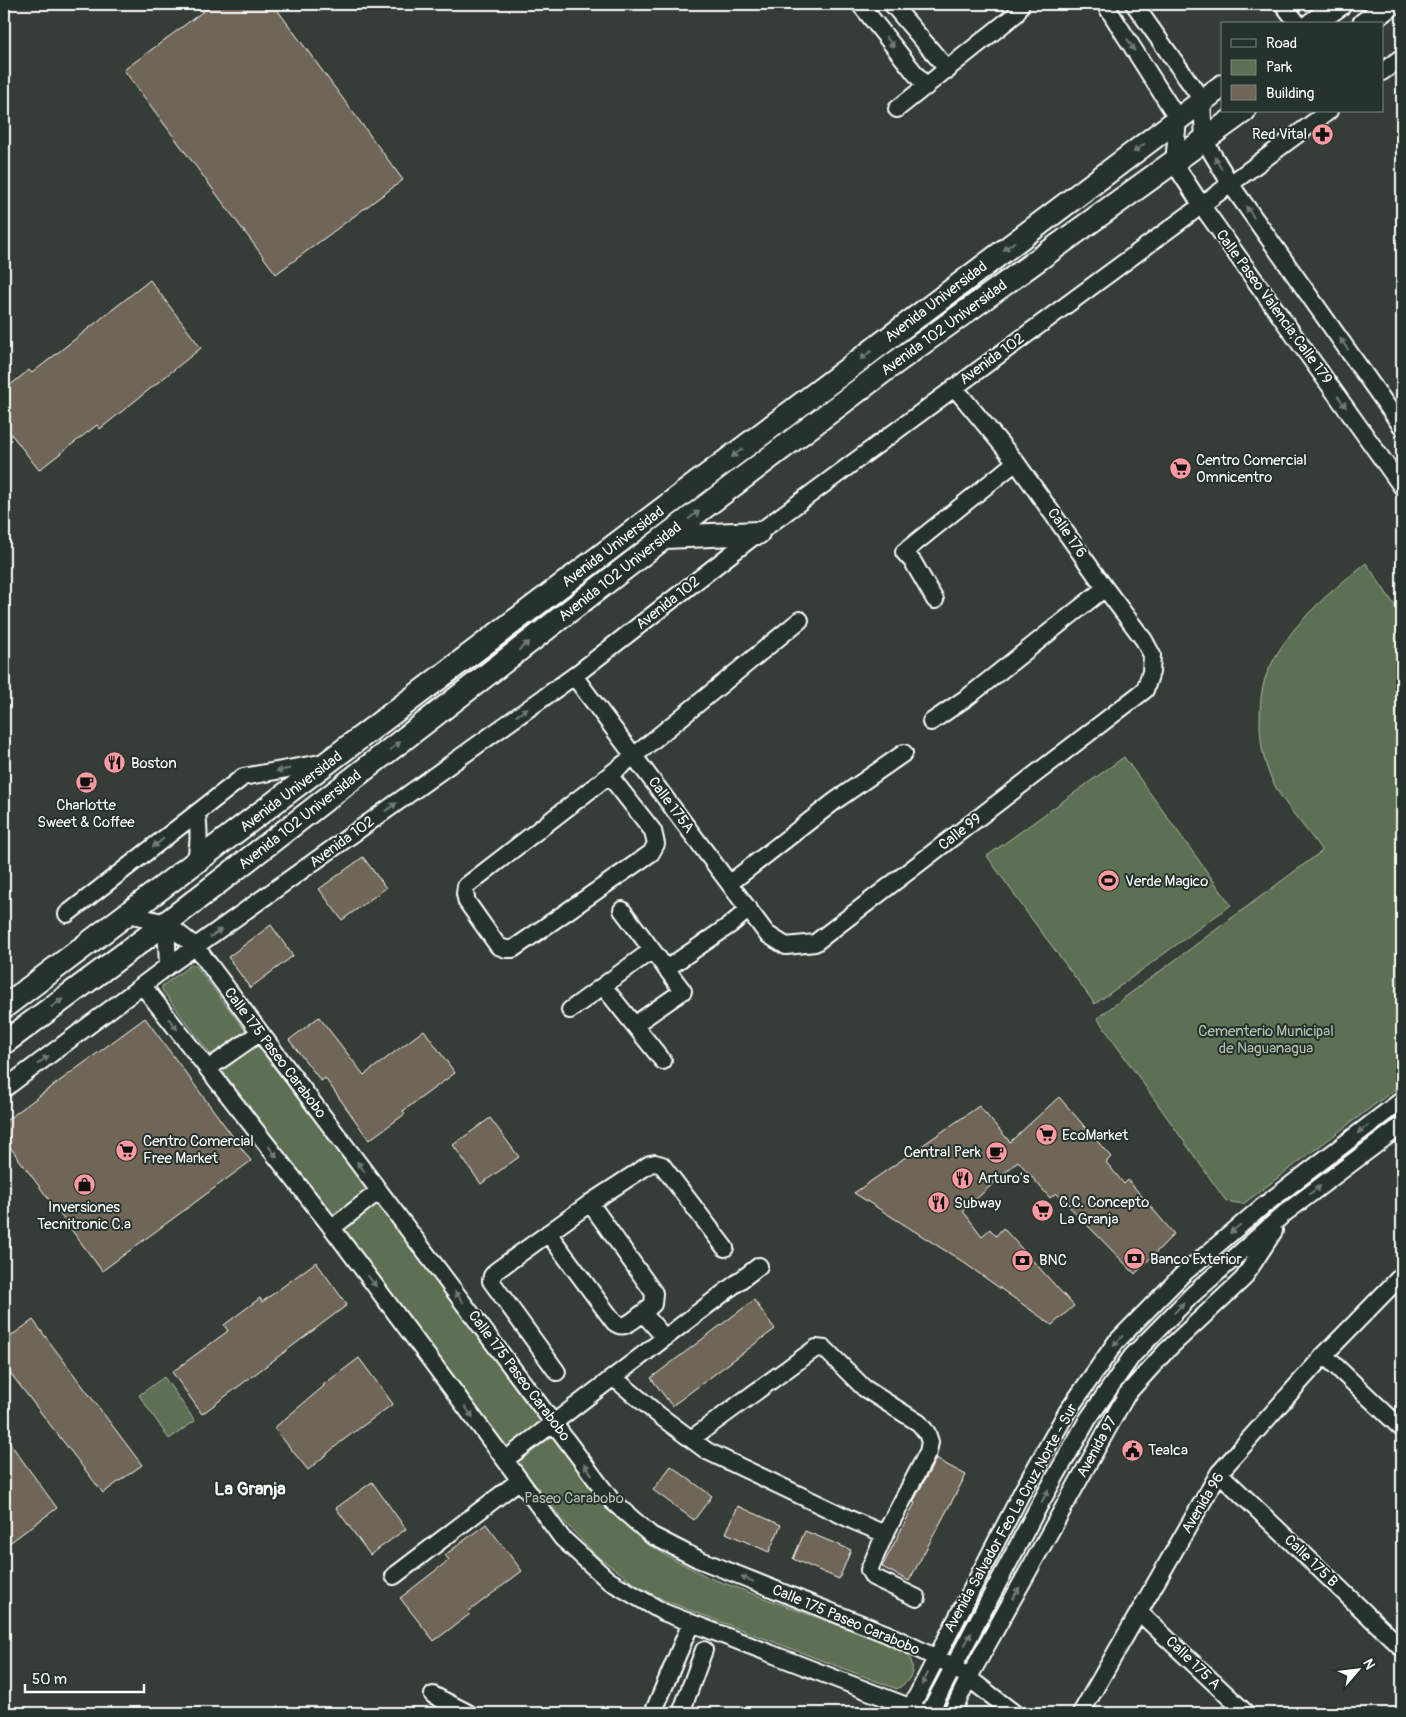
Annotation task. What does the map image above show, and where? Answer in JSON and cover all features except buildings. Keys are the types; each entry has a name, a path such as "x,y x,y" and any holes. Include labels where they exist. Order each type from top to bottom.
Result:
{"main road":[{"path":"1315,22 1340,4"},
{"path":"1367,22 1391,4"},
{"name":"Avenida Universidad","path":"4,1007 1221,87"},
{"name":"Avenida 102 Universidad","path":"4,1042 166,923 665,537 888,368 1243,112"},
{"path":"665,537 758,533"}],"street":[{"path":"860,4 926,87"},
{"path":"892,4 948,70"},
{"path":"897,109 1016,14 1021,4"},
{"path":"1105,4 1178,119 1174,163"},
{"path":"1134,4 1202,100 1204,140 1231,185 1402,427"},
{"path":"1282,4 1296,22"},
{"path":"1384,70 1402,57"},
{"name":"Avenida 102","path":"4,1089 168,966 574,676 758,533 1329,112"},
{"name":"Calle Paseo Valencia;Calle 179","path":"1174,163 1202,206 1402,487"},
{"name":"Calle 176","path":"954,388 1016,462 1144,640 1152,655 1151,672 1145,690"},
{"path":"935,600 904,552 1016,462"},
{"path":"931,722 969,696 1105,588"},
{"path":"609,775 653,831 656,844 651,852 513,949 498,946 467,902 466,886 609,775 634,756 800,620"},
{"name":"Calle 175A","path":"574,676 767,934"},
{"name":"Calle 99","path":"767,934 786,946 815,943 1145,690"},
{"path":"730,883 835,802 904,753"},
{"path":"67,914 243,778 331,761"},
{"path":"194,865 200,835 197,813"},
{"path":"622,910 683,990 634,1025"},
{"path":"666,969 749,910"},
{"name":"Calle 175 Paseo Carabobo","path":"129,914 166,923 196,947 612,1500 651,1536 698,1559 887,1634 936,1657 953,1666 1014,1713"},
{"path":"166,923 168,966"},
{"path":"570,1010 652,950"},
{"path":"143,986 209,1068 332,1228 562,1538 608,1580 663,1612 914,1711"},
{"path":"603,986 663,1061"},
{"path":"209,1068 259,1033"},
{"name":"Avenida Salvador Feo La Cruz Norte - Sur","path":"914,1711 936,1657 1018,1500 1067,1412 1116,1342 1182,1275 1262,1206 1402,1100"},
{"name":"Avenida Salvador Feo La Cruz Norte - Sur","path":"929,1713 1088,1419 1132,1356 1192,1295 1285,1213 1402,1125"},
{"path":"557,1372 491,1281 496,1271 590,1203 650,1164 655,1163 662,1165 725,1248"},
{"path":"332,1228 379,1191"},
{"path":"548,1233 618,1326 624,1326 643,1313 653,1304 654,1293 590,1203"},
{"name":"Avenida 97","path":"952,1713 968,1679 1126,1394 1166,1351 1243,1279 1285,1213"},
{"path":"505,1460 758,1266"},
{"name":"Avenida 96","path":"1082,1713 1219,1474 1324,1355 1402,1275"},
{"path":"643,1313 664,1338"},
{"path":"691,1439 816,1348 826,1349 864,1388 918,1423 927,1433 930,1442 928,1452 885,1534 869,1570 873,1577 917,1598"},
{"path":"1324,1355 1402,1429"},
{"path":"614,1378 707,1451 885,1534"},
{"name":"Calle 175 B","path":"1219,1474 1402,1648"},
{"path":"394,1576 520,1480"},
{"name":"Calle 175 A","path":"1140,1613 1246,1713"},
{"path":"652,1713 691,1623"},
{"path":"682,1713 704,1650"},
{"path":"433,1695 468,1713"}],"green space":[{"name":"Cementerio Municipal de Naguanagua","path":"1366,563 1402,616 1402,1084 1243,1204 1226,1201 1097,1018 1322,851 1283,799 1269,773 1264,758 1261,736 1262,692 1264,681 1274,659 1296,628 1322,600"},
{"name":"Verde Magico","path":"1124,757 1231,905 1095,1004 987,856"},
{"name":"Paseo Carabobo","path":"192,964 196,966 386,1214 524,1400 615,1514 665,1555 710,1578 905,1650 911,1662 912,1672 903,1685 897,1689 666,1601 641,1588 598,1557 566,1524 488,1425 162,990 162,986"},
{"path":"164,1377 195,1421 169,1439 139,1395"}],"place":[{"name":"Red Vital","path":"1323,134"},
{"name":"Centro Comercial Omnicentro","path":"1180,469"},
{"name":"Boston","path":"115,763"},
{"name":"Charlotte Sweet & Coffee","path":"86,782"},
{"name":"Verde Magico","path":"1109,881"},
{"name":"EcoMarket","path":"1046,1135"},
{"name":"Centro Comercial Free Market","path":"127,1150"},
{"name":"Central Perk","path":"997,1152"},
{"name":"Arturo's","path":"962,1178"},
{"name":"Inversiones Tecnitronic C.a","path":"84,1184"},
{"name":"Subway","path":"938,1203"},
{"name":"C.C. Concepto La Granja","path":"1043,1211"},
{"name":"Banco Exterior","path":"1134,1259"},
{"name":"BNC","path":"1023,1260"},
{"name":"Tealca","path":"1132,1450"}],"district":[{"name":"La Granja","path":"250,1489"}]}
